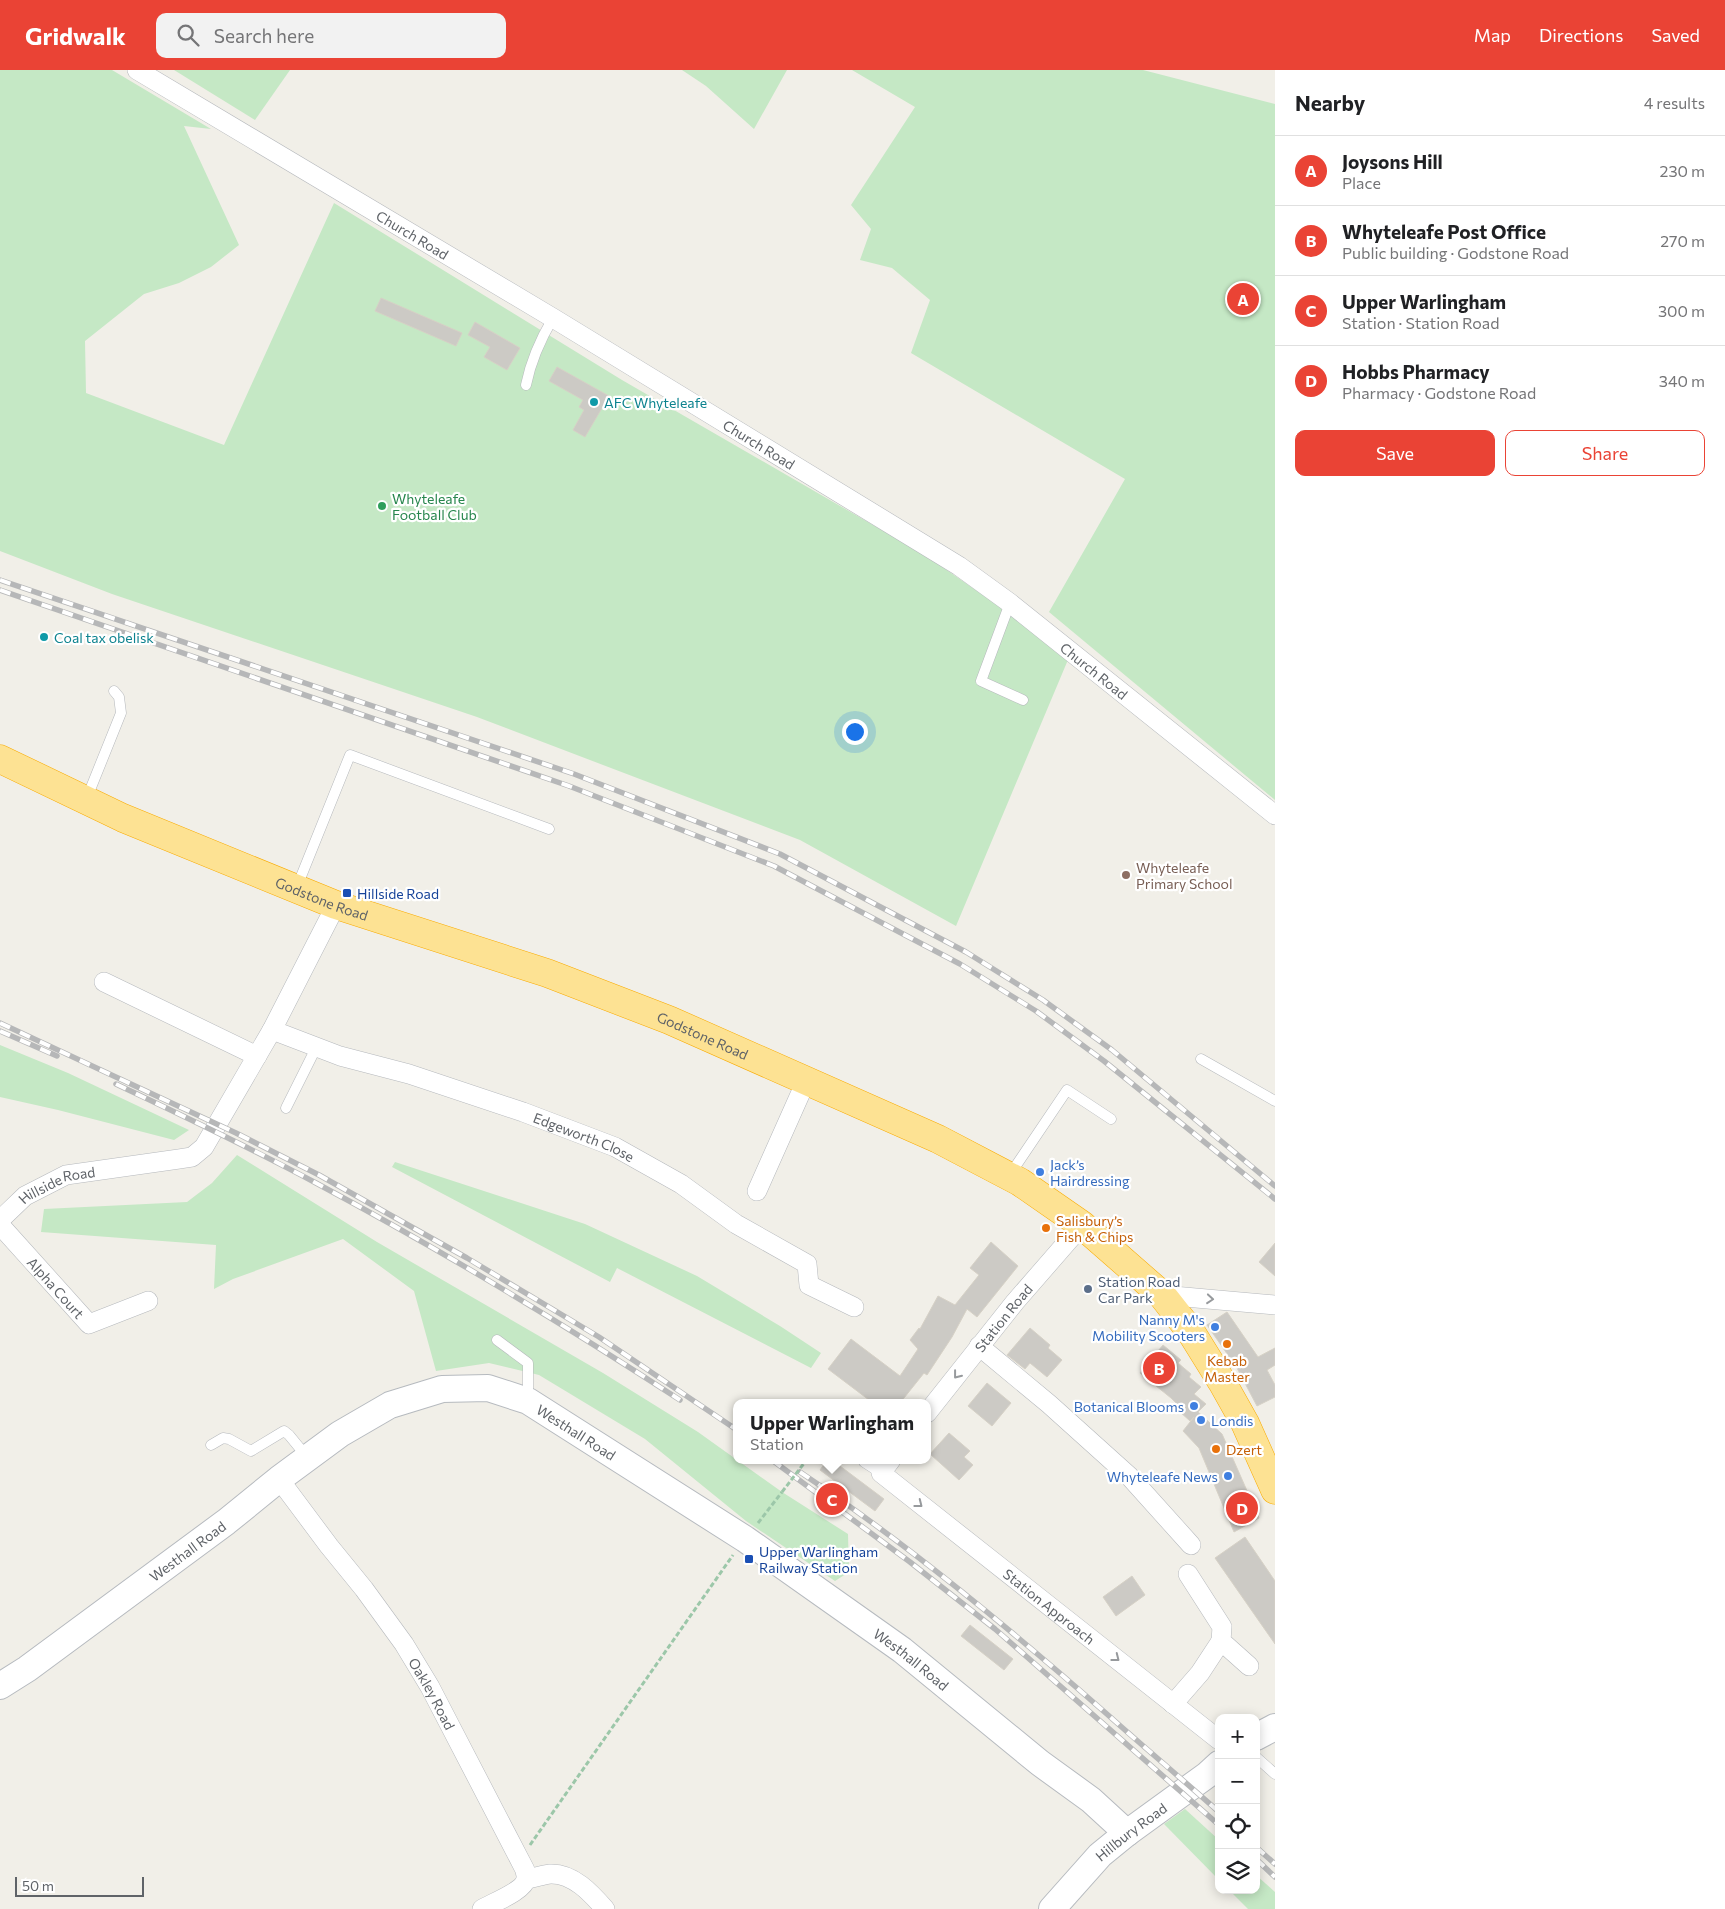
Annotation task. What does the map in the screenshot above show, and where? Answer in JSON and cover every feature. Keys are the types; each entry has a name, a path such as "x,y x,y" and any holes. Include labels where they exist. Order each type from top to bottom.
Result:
{"highway":[{"name":"Godstone Road","path":"0,759 123,818 336,906 555,977 669,1020 938,1139 1009,1176 1082,1225 1162,1295 1191,1332 1222,1382 1244,1423 1275,1490"}],"street":[{"name":"Church Road","path":"137,70 553,318 959,566 1010,603 1275,815"},
{"name":"Hillside Road","path":"0,1220 25,1196 66,1175 192,1157 204,1147 272,1030 336,906"},
{"path":"104,982 257,1056"},
{"name":"Edgeworth Close","path":"272,1030 340,1056 410,1074 523,1112 615,1148 681,1184 736,1224 807,1264 809,1285 854,1307"},
{"path":"757,1191 806,1081"},
{"name":"Alpha Court","path":"0,1225 89,1324 148,1300"},
{"name":"Station Road","path":"931,1408 979,1346 1082,1225"},
{"path":"1162,1295 1275,1305"},
{"path":"979,1346 1049,1404 1129,1476 1191,1545"},
{"name":"Westhall Road","path":"0,1686 218,1528 279,1479 340,1434 390,1405 442,1389 488,1388 528,1400 745,1539 902,1650 1040,1763 1091,1800 1127,1833"},
{"name":"Station Approach","path":"886,1467 1215,1737"},
{"name":"Oakley Road","path":"279,1479 404,1644 430,1687 525,1870 526,1879"},
{"path":"1173,1704 1200,1673 1221,1641 1222,1628 1188,1574"},
{"path":"1221,1641 1249,1666"},
{"path":"1260,1736 1275,1728"},
{"name":"Hillbury Road","path":"1052,1909 1100,1855 1215,1768"},
{"path":"482,1909 516,1891 526,1879 550,1874 570,1878 592,1893 605,1909"}],"lane":[{"path":"526,385 529,369 538,343 553,318"},
{"path":"1010,603 981,681 1023,700"},
{"path":"86,800 121,712 119,697 114,691"},
{"path":"296,889 350,755 549,830"},
{"path":"286,1108 316,1048"},
{"path":"1201,1058 1275,1101"},
{"path":"1009,1176 1067,1090 1111,1119"},
{"path":"497,1340 528,1363 528,1400"},
{"path":"211,1445 222,1438 230,1440 250,1451 284,1431 308,1458"},
{"path":"873,1464 886,1467"},
{"path":"1258,1759 1275,1774"}],"path":[{"path":"519,1860 714,1580 804,1464"}],"green space":[{"path":"0,70 112,70 211,129 184,126 239,245 211,267 179,283 144,294 85,341 86,393 224,445 334,203 622,380 925,555 1070,655 956,926 800,840 477,717 112,594 0,551"},
{"path":"174,70 290,70 255,120"},
{"path":"682,70 787,70 754,129 706,86"},
{"path":"852,70 1143,70 1275,104 1275,800 1049,612 1125,479 911,353 930,300 892,268 860,260 871,229 851,205 915,107"},
{"path":"0,1045 68,1073 189,1130 174,1140 0,1097"},
{"path":"237,1155 377,1242 603,1373 698,1432 733,1457 733,1464 743,1464 782,1492 848,1534 849,1572 835,1581 746,1521 645,1439 539,1375 489,1363 436,1371 414,1291 343,1239 233,1279 214,1289 216,1245 41,1232 44,1209 187,1202 212,1183"},
{"path":"395,1162 585,1224 697,1276 821,1353 811,1368 617,1268 610,1282 392,1167"},
{"path":"1185,1809 1215,1836 1215,1876 1164,1824"},
{"path":"1260,1879 1275,1892 1275,1909 1248,1909 1233,1894 1260,1894"}],"building":[{"path":"381,298 462,333 456,346 375,311"},
{"path":"475,322 520,348 507,370 484,357 490,347 468,335"},
{"name":"AFC Whyteleafe","path":"557,367 609,396 585,437 573,430 584,410 579,407 583,400 549,381"},
{"path":"991,1242 1018,1266 977,1317 967,1309 952,1337 927,1375 924,1373 903,1399 868,1399 828,1369 851,1339 900,1376 918,1349 910,1340 920,1329 938,1296 955,1305 979,1275 970,1268"},
{"path":"1275,1243 1275,1276 1259,1262"},
{"path":"1227,1312 1258,1357 1275,1348 1275,1365 1267,1370 1275,1385 1275,1397 1257,1406 1237,1368 1207,1325"},
{"path":"1030,1328 1050,1345 1048,1348 1062,1360 1047,1377 1030,1363 1025,1369 1007,1355"},
{"path":"1163,1345 1181,1360 1178,1363 1191,1374 1189,1377 1201,1387 1194,1394 1206,1404 1198,1412 1222,1434 1259,1518 1234,1532 1199,1448 1183,1431 1194,1417 1190,1421 1179,1411 1182,1409 1171,1398 1140,1373"},
{"path":"987,1383 1011,1403 992,1426 968,1406"},
{"path":"949,1433 970,1451 964,1457 973,1465 959,1480 931,1453"},
{"path":"824,1464 837,1464 884,1499 875,1511 820,1470"},
{"path":"1245,1537 1275,1581 1275,1644 1215,1558"},
{"path":"1132,1576 1145,1595 1116,1616 1103,1597"},
{"path":"970,1625 1013,1659 1004,1670 961,1636"}],"railway":[{"path":"0,580 574,774 780,854 966,952 1043,1000 1112,1050 1275,1186"},
{"path":"0,590 569,786 774,866 960,964 1036,1011 1104,1061 1275,1199"},
{"path":"0,1023 236,1133 319,1175 467,1258 599,1337 733,1427"},
{"path":"0,1031 57,1056"},
{"path":"116,1084 267,1157 409,1234 546,1315 680,1400"},
{"path":"777,1464 910,1562 995,1629 1215,1822"},
{"path":"800,1472 920,1558 1071,1683 1215,1809"},
{"path":"1258,1849 1275,1864"},
{"path":"1260,1863 1275,1877"}],"place":[{"name":"Joysons Hill","path":"1243,299"},
{"name":"AFC Whyteleafe","path":"594,402"},
{"name":"Whyteleafe Football Club","path":"382,506"},
{"name":"Coal tax obelisk","path":"44,637"},
{"name":"Whyteleafe Primary School","path":"1126,875"},
{"name":"Hillside Road","path":"347,893"},
{"name":"Jack’s Hairdressing","path":"1040,1172"},
{"name":"Salisbury’s Fish & Chips","path":"1046,1228"},
{"name":"Station Road Car Park","path":"1088,1289"},
{"name":"Nanny M's Mobility Scooters","path":"1215,1327"},
{"name":"Kebab Master","path":"1227,1344"},
{"name":"Whyteleafe Post Office","path":"1159,1368"},
{"name":"Botanical Blooms","path":"1194,1406"},
{"name":"Londis","path":"1201,1420"},
{"name":"Dzert","path":"1216,1449"},
{"name":"Whyteleafe News","path":"1228,1476"},
{"name":"Upper Warlingham","path":"832,1499"},
{"name":"Hobbs Pharmacy","path":"1242,1508"},
{"name":"Upper Warlingham Railway Station","path":"749,1559"}]}
